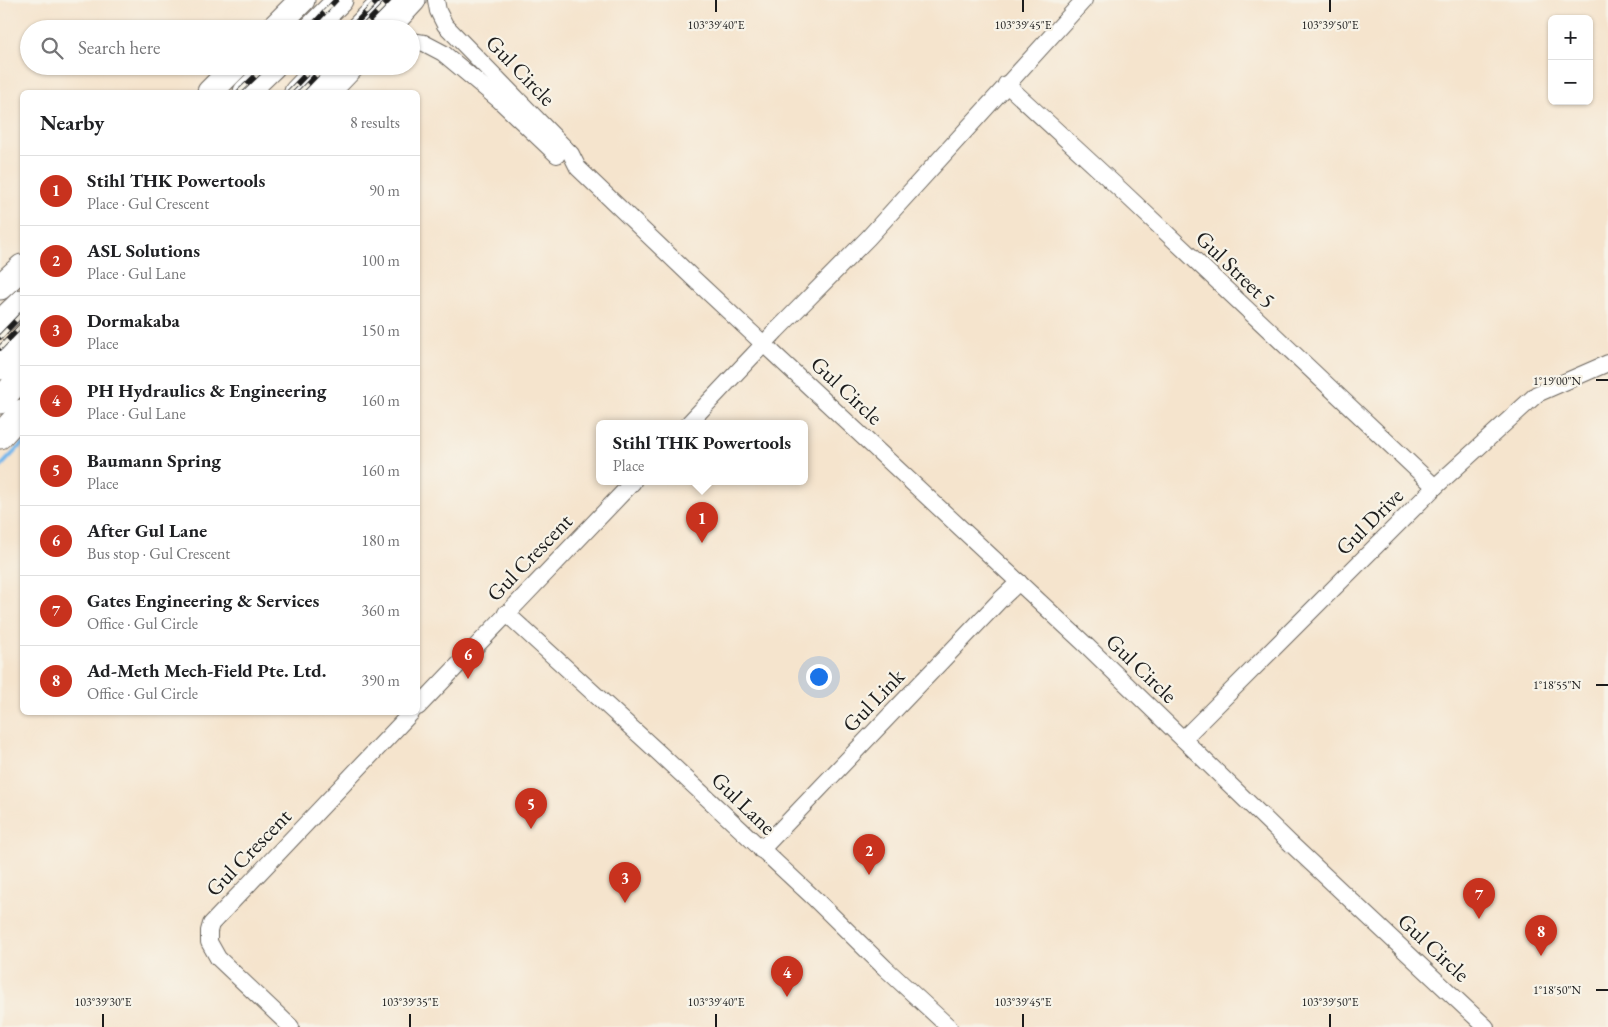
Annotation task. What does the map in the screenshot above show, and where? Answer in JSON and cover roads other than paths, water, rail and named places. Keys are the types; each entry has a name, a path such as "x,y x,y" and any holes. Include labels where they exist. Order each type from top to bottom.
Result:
{"main road":[{"path":"282,20 302,0"},
{"path":"320,20 340,0"},
{"path":"367,20 386,0"},
{"path":"394,20 412,0"},
{"path":"212,90 227,75"},
{"path":"248,90 264,75"},
{"path":"299,90 313,75"},
{"path":"329,90 343,75"},
{"path":"0,287 20,269"},
{"path":"0,323 20,304"},
{"path":"0,367 20,346"},
{"path":"0,400 20,378"},
{"path":"0,407 20,390"},
{"path":"0,436 20,414"}],"street":[{"name":"Gul Circle","path":"436,0 438,11 445,24 571,154 578,168 694,279 1019,582 1290,843 1486,1027"},
{"path":"692,420 764,343 868,238 1084,0"},
{"name":"Gul Circle","path":"420,42 443,53 498,99 564,162 578,168"},
{"name":"Gul Street 5","path":"1006,84 1435,487"},
{"name":"Gul Drive","path":"1183,739 1435,487 1537,394 1608,363"},
{"name":"Gul Crescent","path":"420,705 630,485"},
{"name":"Gul Link","path":"761,850 1019,582"},
{"name":"Gul Lane","path":"506,613 592,691 949,1027"},
{"name":"Gul Crescent","path":"291,1027 218,958 209,942 211,924 409,715"}],"waterway":[{"path":"0,467 20,446"}],"railway":[{"path":"317,20 336,0"},
{"path":"359,20 378,0"},
{"path":"370,20 389,0"},
{"path":"241,90 257,75"},
{"path":"291,90 305,75"},
{"path":"302,90 316,75"},
{"path":"0,337 20,316"},
{"path":"0,348 20,327"}],"place":[{"name":"Stihl THK Powertools","path":"702,543"},
{"name":"After Gul Lane","path":"468,679"},
{"name":"Baumann Spring","path":"531,829"},
{"name":"ASL Solutions","path":"869,875"},
{"name":"Dormakaba","path":"625,903"},
{"name":"Gates Engineering & Services","path":"1479,919"},
{"name":"Ad-Meth Mech-Field Pte. Ltd.","path":"1541,956"},
{"name":"PH Hydraulics & Engineering","path":"787,997"}]}
